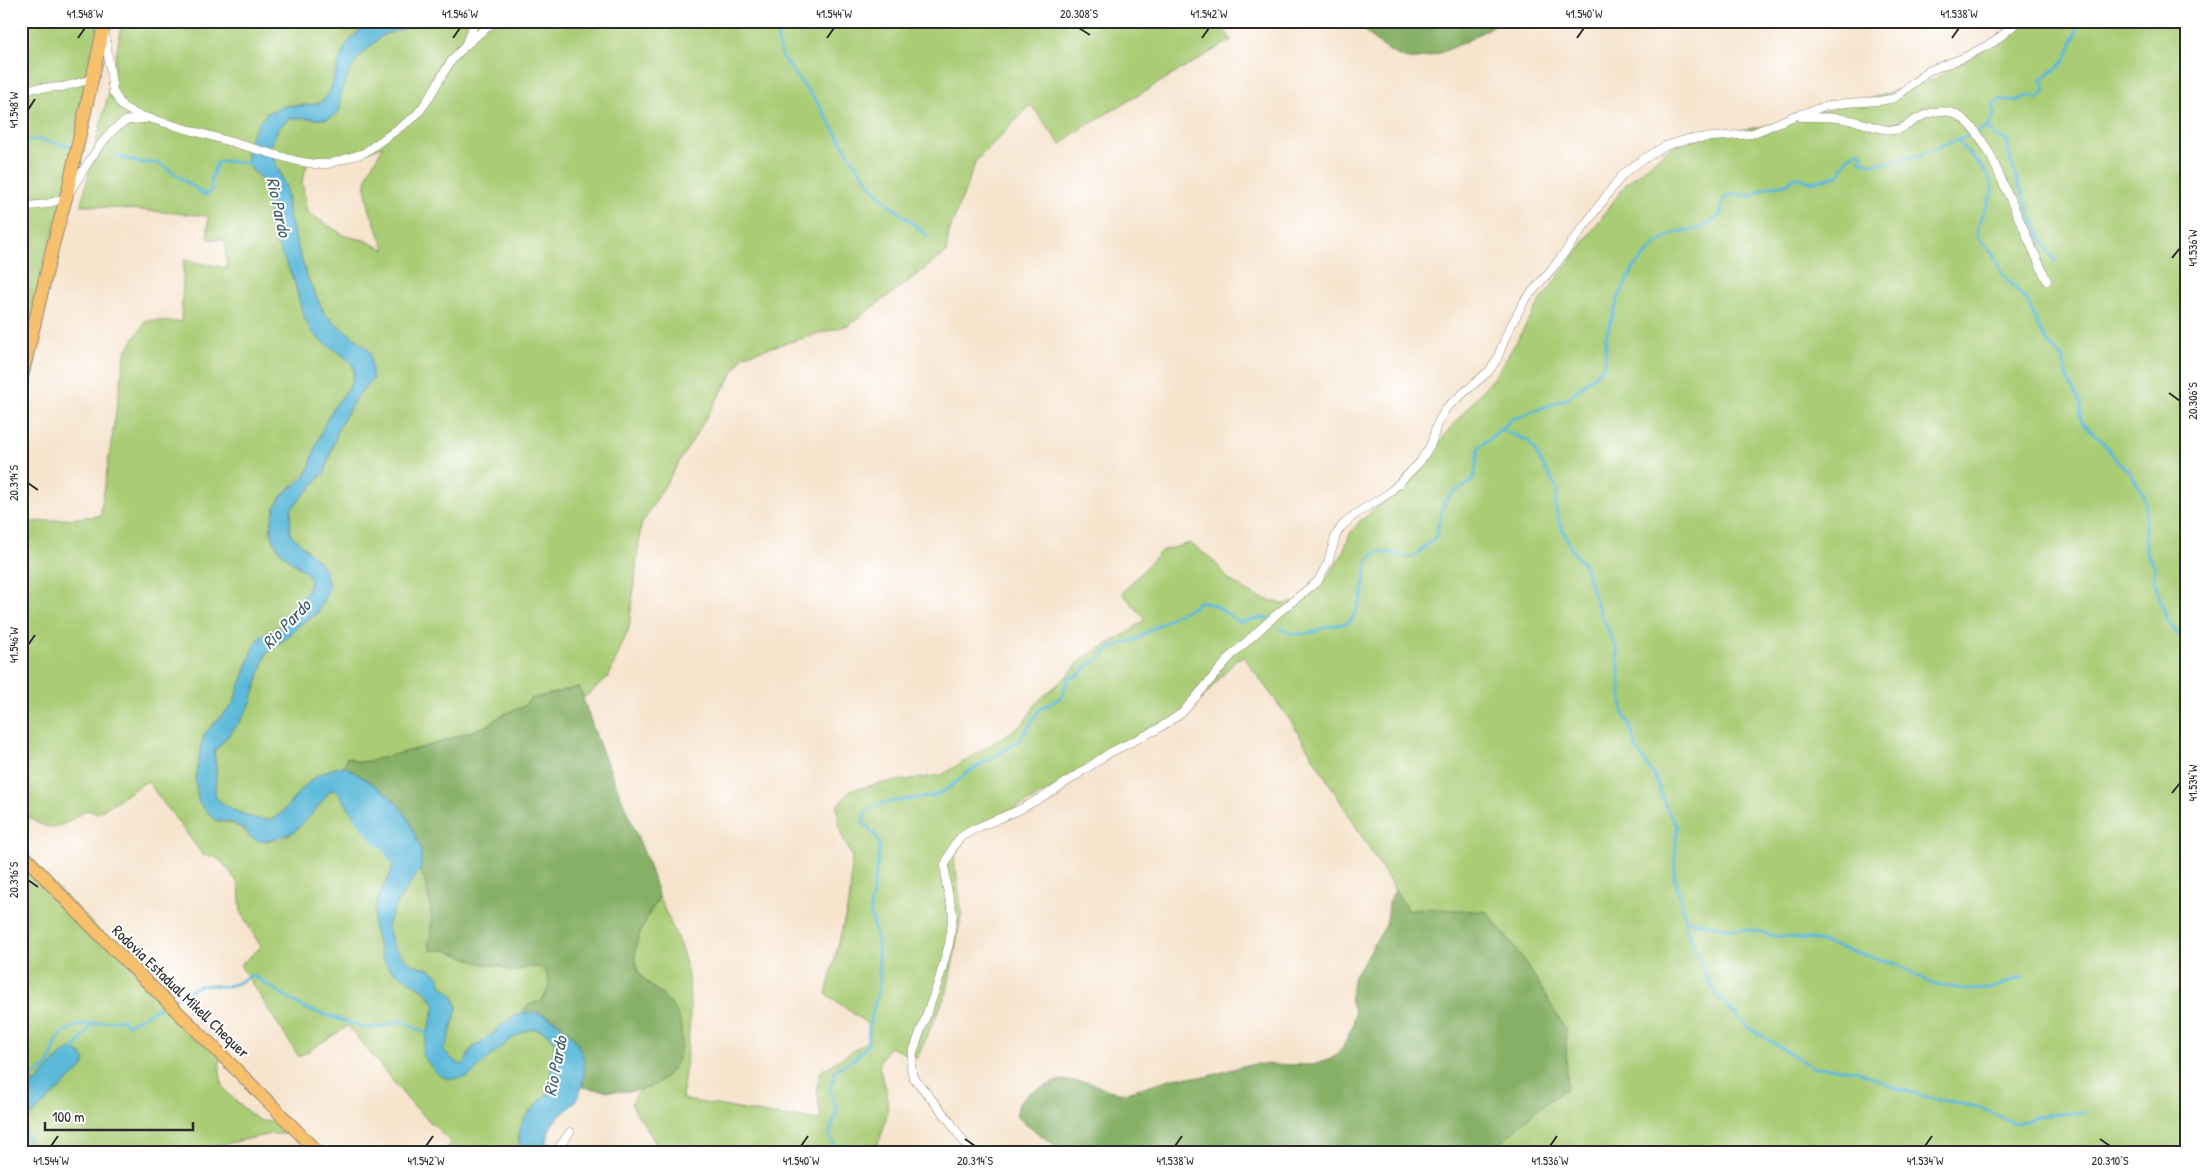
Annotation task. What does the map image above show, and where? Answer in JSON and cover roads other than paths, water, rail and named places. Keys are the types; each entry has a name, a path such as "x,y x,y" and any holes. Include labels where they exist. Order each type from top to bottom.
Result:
{"main road":[{"path":"21,381 66,198 105,25"},
{"name":"Rodovia Estadual Mikell Chequer","path":"21,852 64,899 260,1091 318,1153"}],"street":[{"path":"465,45 476,21"},
{"path":"105,25 112,71 111,82 118,102 123,107 138,115 296,161 328,164 348,160 364,153 420,111 452,61 465,45 495,21"},
{"path":"971,1153 949,1120 919,1086 913,1077 911,1066 913,1052 938,983 949,944 953,914 946,884 945,864 954,845 961,837 974,829 1019,810 1111,752 1156,730 1182,713 1232,655 1277,614 1318,581 1328,562 1336,535 1341,527 1354,515 1388,494 1420,462 1431,444 1437,424 1446,408 1490,371 1508,331 1525,300 1556,264 1622,175 1665,146 1688,139 1751,134 1794,116 1845,103 1895,98 1928,71 1963,58 1994,42 2019,21"},
{"path":"21,89 55,88 93,79"},
{"path":"1794,116 1843,118 1890,131 1904,127 1930,113 1945,112 1960,115 1978,135 1990,154 2047,281"},
{"path":"21,207 46,204 66,198 92,156 120,125 134,120 152,119"},
{"path":"555,1152 570,1132"}],"water":[{"path":"379,21 428,21 383,35 362,54 353,65 340,93 340,110 336,115 327,119 290,118 279,127 271,144 270,151 286,187 288,213 306,275 325,315 366,347 370,353 373,379 355,399 338,429 325,472 291,509 290,533 323,566 329,585 324,600 316,614 298,626 266,654 250,705 238,724 214,752 216,768 215,796 224,804 243,814 266,820 281,814 299,792 315,777 329,770 344,766 375,785 394,800 408,818 421,849 421,869 398,901 387,925 394,947 400,954 412,964 432,970 439,977 442,986 453,995 457,1008 448,1041 443,1050 453,1060 462,1065 467,1060 472,1049 506,1022 523,1013 532,1013 551,1018 559,1024 574,1039 582,1053 584,1073 580,1093 569,1108 553,1123 547,1139 549,1148 554,1153 521,1153 519,1140 522,1123 526,1116 552,1088 550,1078 555,1042 549,1035 543,1031 533,1029 518,1035 468,1077 445,1078 431,1067 422,1053 435,1006 427,992 387,966 382,957 373,925 376,904 394,866 393,856 388,844 380,835 357,820 337,791 331,790 312,814 294,832 270,840 259,841 249,836 245,829 228,821 216,821 199,803 195,779 205,733 233,704 255,644 261,636 281,626 284,616 303,597 309,588 308,575 278,548 273,537 272,523 279,500 309,470 312,457 326,422 334,407 349,387 354,375 354,369 348,360 316,337 305,320 292,275 272,232 269,201 264,183 248,163 248,145 259,123 267,114 275,109 310,105 324,99 328,95 340,58 348,43 360,31"},
{"path":"71,1049 80,1053 85,1060 83,1067 29,1118 21,1129 21,1090 37,1081 62,1054"}],"waterway":[{"path":"774,21 782,57 819,105 853,161 875,190 928,236"},
{"path":"1280,628 1284,631 1304,634 1315,632 1327,626 1350,622 1363,593 1366,568 1371,556 1382,552 1413,557 1436,537 1444,502 1454,492 1471,482 1475,473 1479,447 1510,420 1568,398 1602,369 1605,361 1606,337 1618,299 1635,266 1657,243 1673,233 1701,228 1716,219 1721,213 1723,201 1727,196 1734,194 1752,196 1767,187 1786,184 1795,177 1813,182 1836,176 1840,173 1848,157 1859,151 1863,155 1860,160 1872,164 1920,156 1988,127 1994,115 1993,106 1999,100 2018,100 2029,95 2038,99 2045,90 2042,80 2065,61 2081,21"},
{"path":"1988,127 1995,136 2008,141 2012,166 2028,209 2040,236 2055,261"},
{"path":"21,141 40,140 72,146"},
{"path":"1958,141 1981,166 1992,188 1991,196 1980,220 1977,236 1993,254 2003,275 2028,302 2039,329 2063,359 2069,383 2081,404 2080,415 2083,424 2104,443 2116,460 2130,472 2143,493 2146,503 2146,553 2156,569 2153,577 2167,620 2176,632 2186,640"},
{"path":"117,156 141,163 159,163 205,195 211,191 211,179 217,163 221,161 252,163"},
{"path":"1502,430 1529,441 1558,491 1555,505 1560,524 1573,552 1584,565 1597,605 1617,650 1623,713 1630,726 1637,750 1655,777 1665,805 1677,827 1674,876 1682,902 1686,928 1709,982 1718,997 1748,1027 1812,1067 1856,1070 1893,1087 1923,1096 1981,1108 2014,1123 2038,1116 2085,1112"},
{"path":"834,1153 835,1145 829,1136 837,1111 830,1089 838,1068 854,1059 867,1046 869,1027 880,982 878,945 870,909 880,847 876,836 862,821 867,810 883,803 933,796 945,791 967,773 1019,741 1040,709 1062,697 1068,679 1082,673 1087,666 1101,658 1109,649 1136,639 1177,614 1192,608 1200,601 1216,606 1239,622 1260,618 1269,619"},
{"name":"Rio Pardo","path":"363,814 379,835 392,846 396,856"},
{"path":"1685,920 1727,928 1758,931 1774,936 1811,939 1896,964 1931,983 1967,990 1990,989 2023,977"},
{"path":"171,1001 198,986 224,987 238,983 252,975 304,1008 363,1027 375,1028 402,1021 429,1035"},
{"path":"21,1082 47,1066 58,1038 65,1031 78,1026 122,1019 128,1025 165,1004"},
{"path":"72,1052 92,1025"},
{"path":"21,1121 33,1153"}]}
